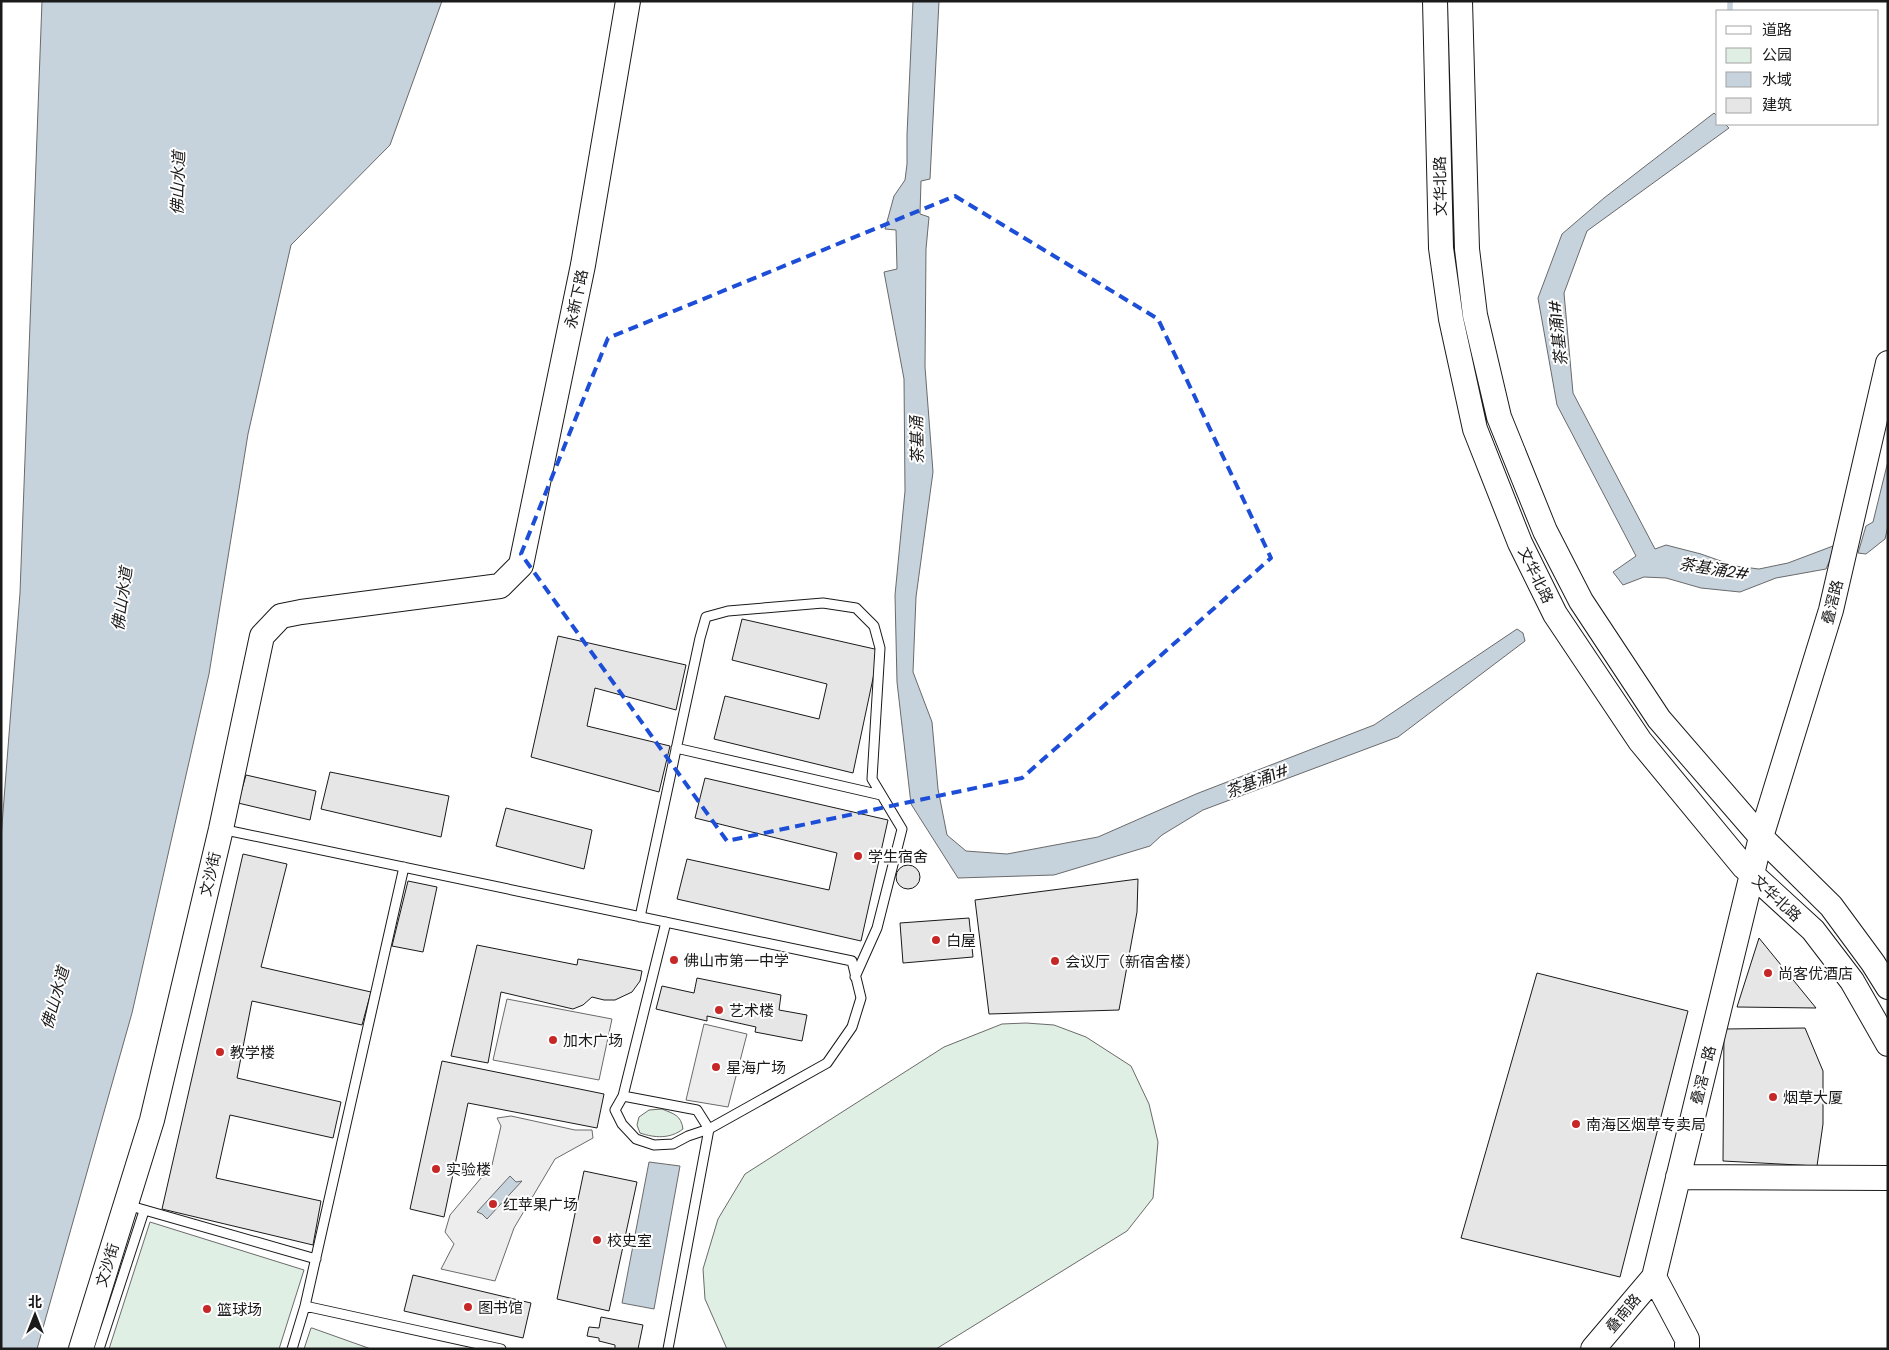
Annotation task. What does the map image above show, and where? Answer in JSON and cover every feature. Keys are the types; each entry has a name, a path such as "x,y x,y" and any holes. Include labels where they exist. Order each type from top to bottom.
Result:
{"street":[{"name":"永新下路","path":"500,586 521,566 584,265 628,1"},
{"name":"文华北路","path":"1435,1 1441,248 1451,319 1475,429 1520,542 1555,614 1640,741 1752,874 1813,930 1852,981 1888,1044"},
{"name":"文华北路","path":"1460,1 1467,249 1475,315 1499,417 1545,531 1581,601 1659,719 1760,837 1831,906 1888,987"},
{"name":"叠滘路","path":"1752,874 1760,837 1832,610 1888,363"},
{"name":"文沙街","path":"81,1349 135,1208 152,1120 221,829 262,636 281,616 500,586"},
{"name":"叠滘一路","path":"1654,1277 1752,874"},
{"path":"1678,1177 1888,1178"},
{"path":"1654,1277 1687,1339 1687,1349"},
{"name":"叠南路","path":"1592,1349 1654,1277"}],"lane":[{"path":"640,917 706,617 728,611 823,604 856,608 874,626 880,648 872,778 902,829 877,928 856,977"},
{"path":"676,748 882,795"},
{"path":"221,829 640,917 666,922 852,961 860,998 852,1027 827,1063 709,1128 673,1144 654,1145 636,1139 622,1124 615,1110 623,1096 666,922"},
{"path":"292,1349 316,1259 404,867"},
{"path":"623,1096 697,1110 709,1128 668,1349"},
{"path":"99,1349 135,1208 316,1259"},
{"path":"305,1306 501,1349"}],"highlighted area":[{"path":"955,196 1158,319 1271,558 1022,778 727,841 521,554 608,338"}],"green space":[{"path":"1002,1024 1054,1025 1086,1037 1131,1066 1149,1104 1158,1142 1153,1198 1127,1231 936,1349 727,1349 705,1299 703,1269 718,1219 745,1174 944,1047"},
{"path":"662,1109 679,1118 683,1129 673,1135 662,1137 640,1133 637,1125 639,1117 649,1110"},
{"name":"篮球场","path":"150,1222 304,1270 279,1349 109,1349"},
{"path":"312,1328 371,1349 304,1349"}],"shaded area":[{"name":"加木广场","path":"507,999 612,1019 599,1080 493,1060"},
{"name":"星海广场","path":"704,1024 747,1034 728,1107 686,1100"},
{"name":"红苹果广场","path":"511,1116 575,1130 592,1130 593,1138 555,1159 514,1228 495,1281 441,1269 454,1244 445,1232 450,1215 492,1165 501,1126 497,1118"}],"water":[{"name":"佛山水道","path":"42,1 442,1 390,145 291,245 248,434 209,674 132,1013 37,1349 1,1349 1,838 20,593"},
{"name":"茶基涌","path":"913,1 939,1 930,179 921,181 920,214 929,217 926,249 925,367 933,472 916,597 913,672 932,722 938,789 947,835 966,851 1007,854 1098,837 1196,794 1374,725 1517,629 1523,633 1525,641 1398,737 1203,810 1162,835 1150,846 1054,875 958,878 911,804 897,682 895,595 905,491 904,379 884,272 897,269 896,230 885,229 894,196 905,180 907,164"},
{"name":"茶基涌2#","path":"1714,113 1716,115 1716,125 1726,125 1729,128 1587,231 1564,293 1573,393 1655,549 1666,545 1701,554 1735,566 1759,569 1788,563 1833,546 1832,555 1826,569 1776,578 1740,592 1701,588 1666,578 1644,577 1623,585 1613,572 1636,556 1557,405 1538,298 1562,234 1604,198"},
{"path":"1888,461 1888,526 1885,539 1866,554 1858,553 1866,526 1873,522"},
{"path":"649,1162 680,1166 654,1309 622,1303"},
{"path":"510,1176 516,1182 522,1181 487,1219 477,1212"}],"building":[{"path":"742,619 879,650 853,773 714,739 725,696 819,719 827,684 732,660"},
{"path":"558,636 686,665 676,710 595,688 587,726 670,746 659,792 531,757"},
{"path":"330,772 449,796 441,837 321,809"},
{"path":"246,775 316,791 310,820 238,803"},
{"name":"学生宿舍","path":"705,778 888,820 861,941 677,899 687,859 829,890 837,853 695,818"},
{"path":"506,808 592,830 584,869 496,846"},
{"name":"教学楼","path":"243,854 287,864 261,967 371,992 362,1025 252,1001 237,1078 341,1102 333,1138 230,1115 216,1178 321,1201 313,1245 162,1209"},
{"path":"908,865 917,868 920,877 917,886 908,889 899,886 896,877 899,868"},
{"name":"会议厅（新宿舍楼）","path":"1138,879 1137,912 1119,1010 989,1014 975,900"},
{"path":"408,881 437,887 423,952 392,946"},
{"name":"白屋","path":"969,918 973,957 903,963 900,923"},
{"name":"尚客优酒店","path":"1759,938 1816,1008 1737,1007"},
{"path":"477,945 577,965 578,959 642,971 640,981 632,992 615,1000 592,997 583,1005 573,1009 501,992 488,1063 451,1056"},
{"name":"南海区烟草专卖局","path":"1537,973 1688,1011 1620,1277 1461,1238"},
{"name":"艺术楼","path":"697,978 781,995 779,1010 807,1015 802,1041 755,1032 756,1027 707,1016 707,1021 656,1009 662,986 694,993"},
{"name":"烟草大厦","path":"1805,1028 1823,1071 1823,1124 1817,1166 1723,1161 1724,1029"},
{"name":"实验楼","path":"442,1061 604,1094 597,1128 468,1103 444,1217 410,1209"},
{"name":"校史室","path":"584,1171 637,1182 609,1311 557,1299"},
{"name":"图书馆","path":"413,1275 531,1303 523,1338 404,1311"},
{"path":"601,1317 643,1325 638,1349 615,1349 615,1345 599,1341 599,1338 587,1336 589,1327 599,1328"}],"waterway":[{"name":"茶基涌1#","path":"1730,1 1730,10"}],"place":[{"name":"学生宿舍","path":"858,856"},
{"name":"白屋","path":"936,940"},
{"name":"佛山市第一中学","path":"674,960"},
{"name":"会议厅（新宿舍楼）","path":"1055,961"},
{"name":"尚客优酒店","path":"1768,973"},
{"name":"艺术楼","path":"719,1010"},
{"name":"加木广场","path":"553,1040"},
{"name":"教学楼","path":"220,1052"},
{"name":"星海广场","path":"716,1067"},
{"name":"烟草大厦","path":"1773,1097"},
{"name":"南海区烟草专卖局","path":"1576,1124"},
{"name":"实验楼","path":"436,1169"},
{"name":"红苹果广场","path":"493,1204"},
{"name":"校史室","path":"597,1240"},
{"name":"图书馆","path":"468,1307"},
{"name":"篮球场","path":"207,1309"}]}
